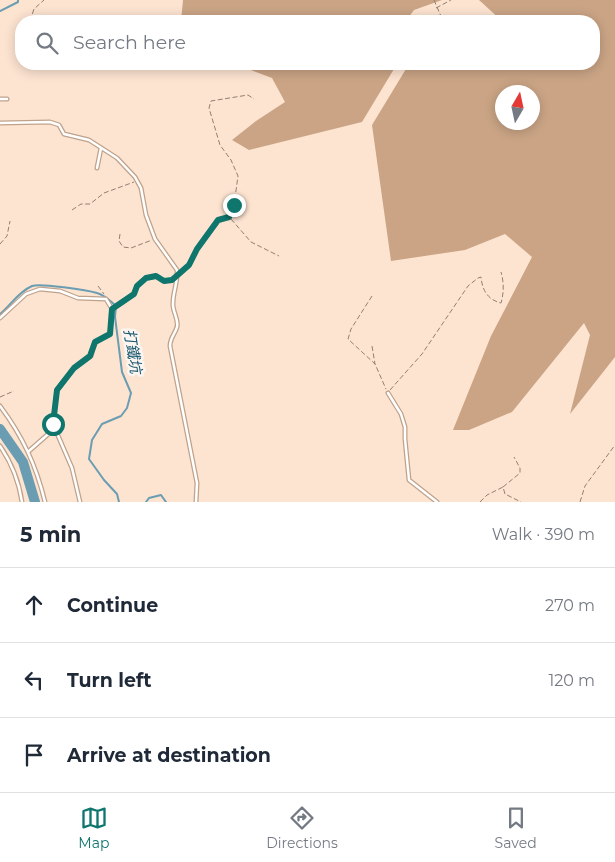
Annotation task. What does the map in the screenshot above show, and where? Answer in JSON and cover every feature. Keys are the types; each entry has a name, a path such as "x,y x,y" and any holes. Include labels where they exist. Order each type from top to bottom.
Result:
{"lane":[{"path":"0,99 6,99"},
{"path":"0,123 50,122 59,125 64,134 89,140 117,158 141,188 146,216 155,239 177,270 178,276 172,305 177,327 170,339 170,346 197,483 196,502"},
{"path":"97,168 101,148"},
{"path":"112,309 134,294 137,286 146,278 156,276 164,281 172,280 178,276 189,265 197,249 218,220 229,217"},
{"path":"0,318 26,294 40,289 60,290 78,298 106,299 112,309 110,334 95,342 90,356 74,368 57,390 53,424 72,468 80,502"},
{"path":"388,393 401,414 405,427 409,480 437,502"},
{"path":"0,406 28,451 39,478 45,502"},
{"path":"28,451 55,429"},
{"path":"0,446 19,485 22,502"}],"path":[{"path":"32,15 34,9 44,0"},
{"path":"434,0 440,15"},
{"path":"436,8 451,0"},
{"path":"254,99 248,95 212,102 209,108 220,145 231,160 238,176 234,205 229,217 251,242 279,256"},
{"path":"72,210 81,204 90,204 104,193 137,181"},
{"path":"0,244 7,236 10,221"},
{"path":"120,234 120,241 123,247 131,248 155,239"},
{"path":"372,346 375,364 388,393 422,354 468,286 478,278 481,277 482,289 488,296 501,303 503,279 501,272"},
{"path":"98,286 106,299"},
{"path":"372,296 350,329 348,338 375,364"},
{"path":"0,397 14,390"},
{"path":"580,502 585,486 615,445"},
{"path":"480,502 520,473 520,468 514,457"},
{"path":"503,487 505,494 521,502"}],"shaded area":[{"path":"183,0 442,0 414,10 410,15 182,15"},
{"path":"479,0 615,0 615,357 570,414 590,335 584,323 512,412 469,430 453,430 491,336 532,257 505,234 465,250 391,261 372,125 405,70 600,70 600,15 495,15"},
{"path":"251,70 393,70 362,122 249,150 232,140 285,102 272,78"}],"waterway":[{"path":"0,11 18,2 18,0"},
{"name":"打鐵坑","path":"0,314 23,292 37,285 64,287 97,293 116,306 115,317 122,372 131,393 127,408 121,416 102,424 92,440 89,459 117,494 119,502"},
{"path":"0,429 23,462 35,502"},
{"name":"打鐵坑","path":"146,502 149,498 161,495 166,502"}],"route":[{"path":"53,424 57,390 74,368 90,356 95,342 110,334 112,309 134,294 137,286 146,278 156,276 164,281 172,280 178,276 189,265 197,249 218,220 229,217 234,205"}]}
